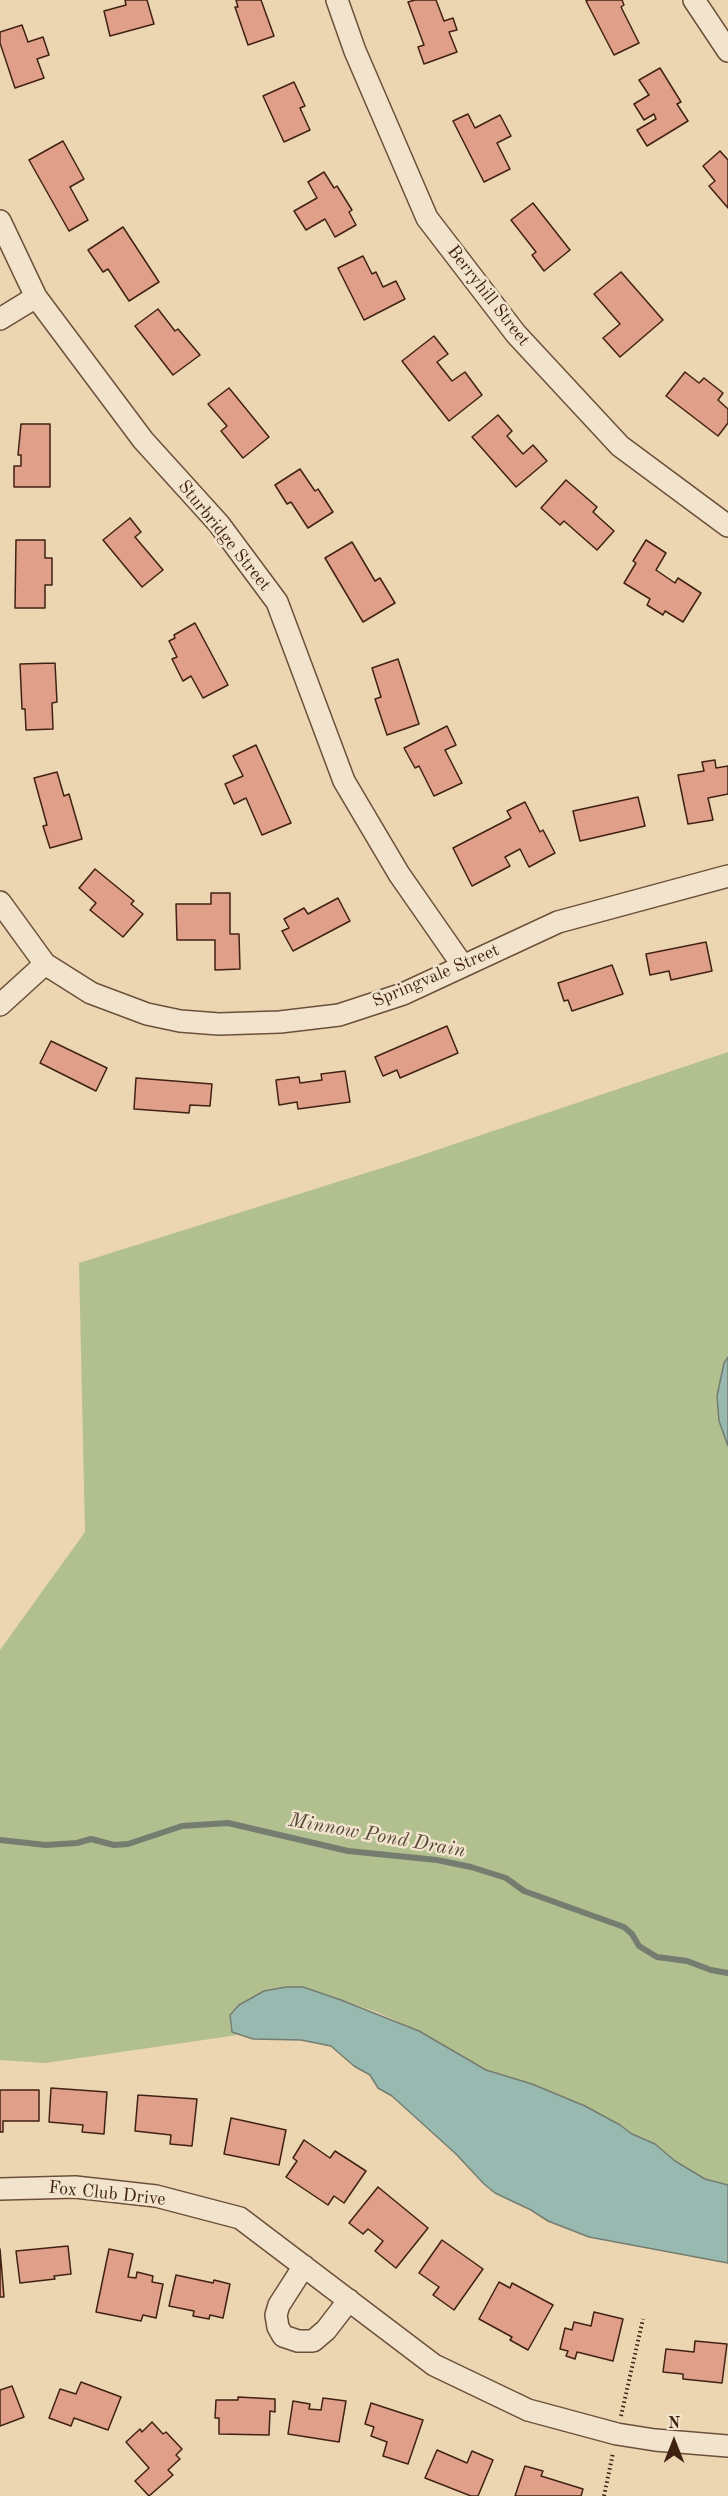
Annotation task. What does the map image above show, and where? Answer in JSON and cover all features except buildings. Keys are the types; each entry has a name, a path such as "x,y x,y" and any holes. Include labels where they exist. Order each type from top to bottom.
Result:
{"street":[{"name":"Berryhill Street","path":"337,0 355,51 427,218 516,334 620,446 728,526"},
{"path":"694,0 728,51"},
{"name":"Sturbridge Street","path":"0,221 36,297 143,440 219,524 277,602 344,781 399,874 463,966"},
{"path":"0,319 36,297"},
{"name":"Springvale Street","path":"0,902 45,964 91,993 147,1014 180,1021 219,1024 280,1022 339,1015 402,994 558,922 728,876"},
{"path":"0,1005 45,964"},
{"name":"Fox Club Drive","path":"0,2189 75,2187 156,2196 240,2218 434,2365 528,2410 617,2433 655,2440 728,2446"},
{"path":"304,2266 279,2305 276,2315 283,2336 298,2341 313,2341 326,2330 349,2300"}],"path":[{"path":"604,2496 642,2319"}],"green space":[{"path":"728,1052 728,2185 705,2179 675,2161 655,2144 632,2134 585,2106 532,2084 486,2070 419,2031 377,2012 303,1987 233,2010 230,2015 230,2026 232,2032 238,2035 45,2063 0,2060 0,1650 85,1532 79,1263 401,1162"}],"water":[{"path":"728,1357 728,1446 719,1421 717,1396 724,1363"},
{"path":"303,1987 419,2031 486,2070 532,2084 585,2106 632,2134 655,2144 675,2161 705,2179 728,2185 728,2263 589,2237 548,2221 495,2193 392,2096 378,2088 370,2075 354,2066 331,2046 301,2040 253,2039 232,2032 230,2015 239,2005 264,1991"}],"waterway":[{"name":"Minnow Pond Drain","path":"0,1840 46,1845 77,1843 91,1839 114,1845 128,1844 182,1826 228,1823 348,1851 437,1860 471,1867 506,1878 524,1891 624,1927 632,1934 639,1946 657,1957 687,1961 711,1970 728,1973"}]}
